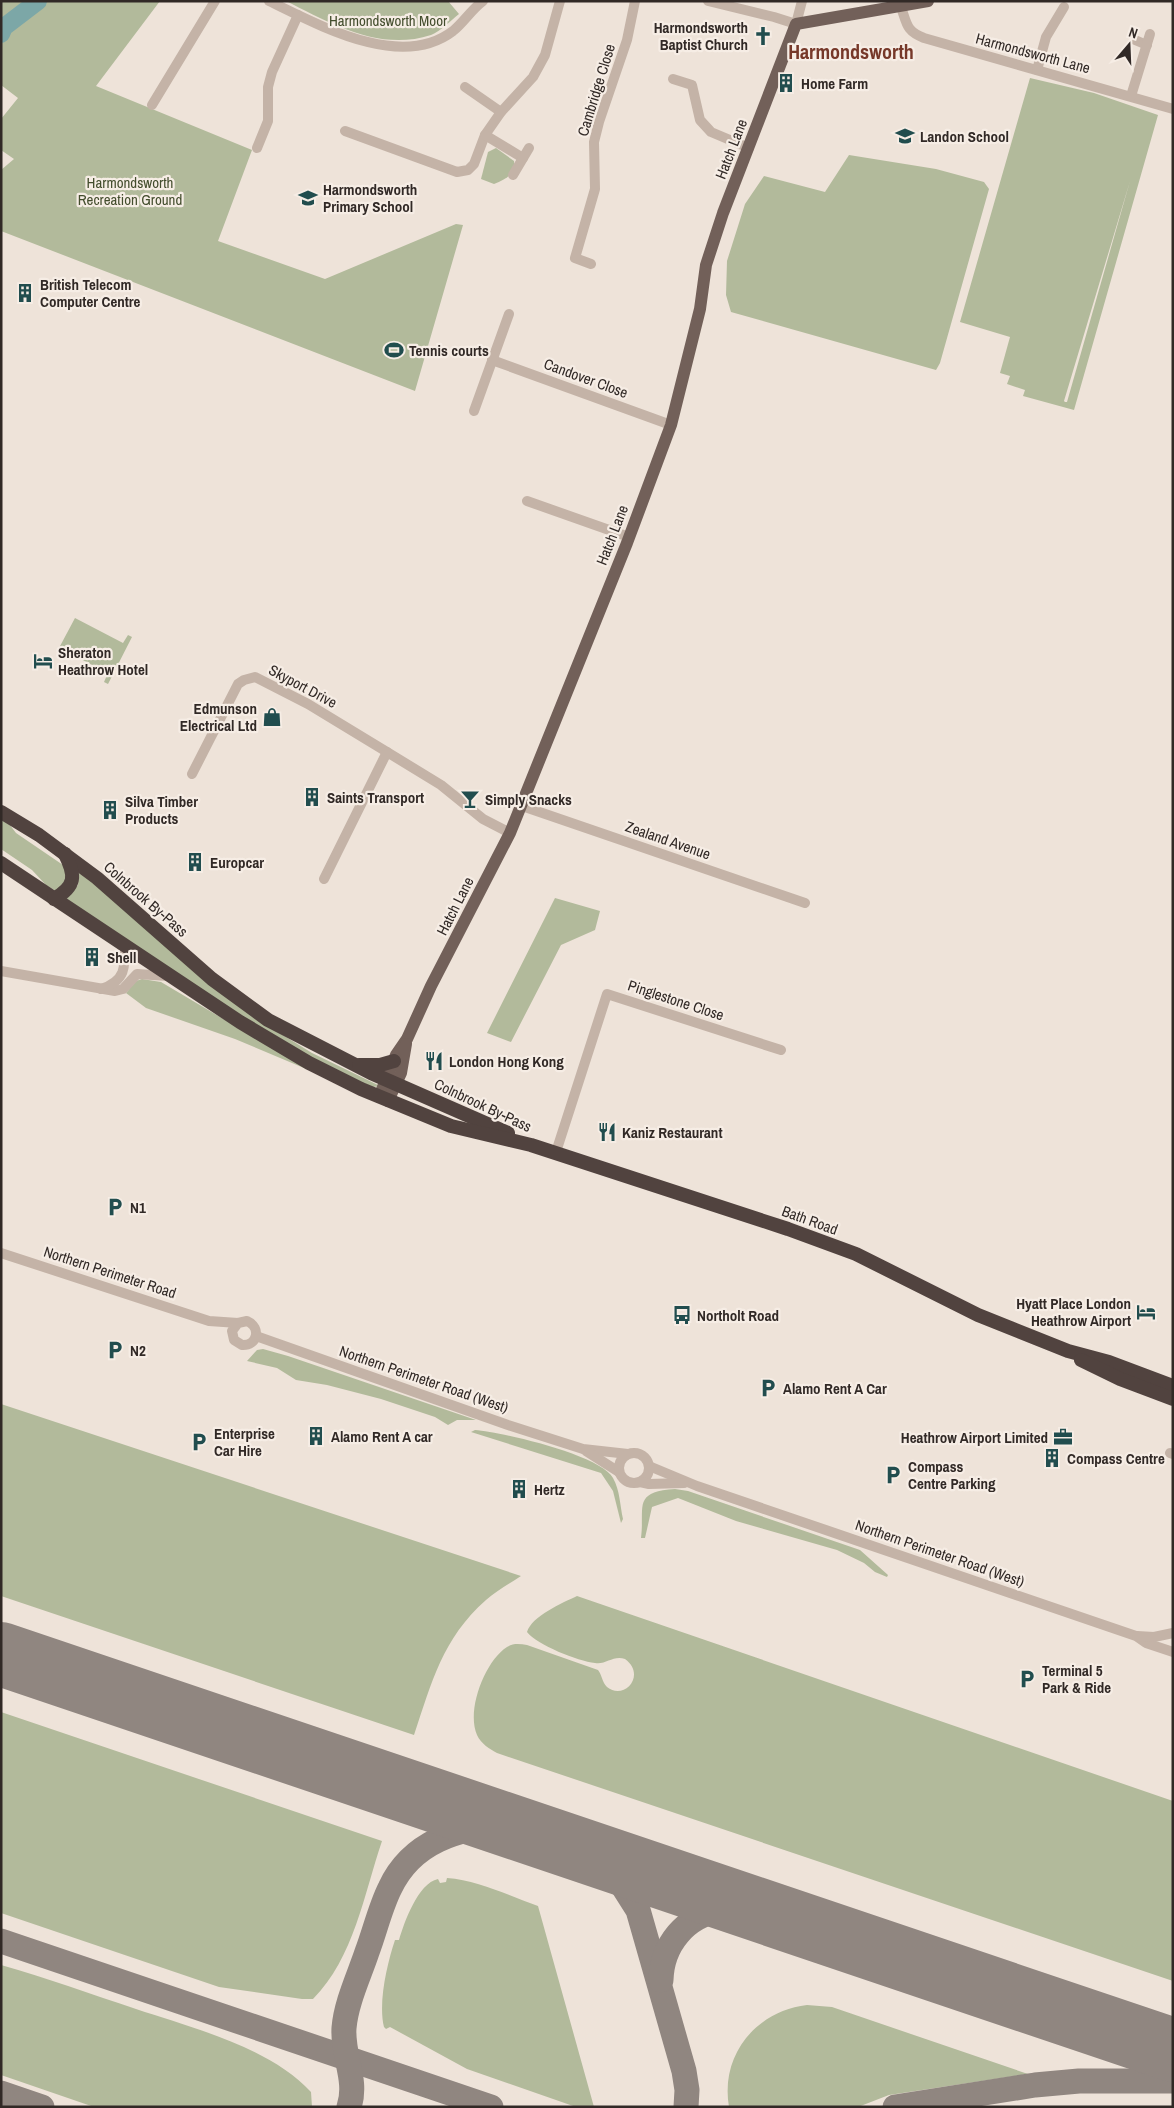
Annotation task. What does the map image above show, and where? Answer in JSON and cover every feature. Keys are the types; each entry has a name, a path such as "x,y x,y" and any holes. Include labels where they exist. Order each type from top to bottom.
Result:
{"highway":[{"name":"Colnbrook By-Pass","path":"1,812 65,854 97,878 212,979 268,1020 391,1082 470,1115 531,1144"},
{"path":"54,899 69,888 72,879 72,869 65,854"},
{"name":"Colnbrook By-Pass","path":"1,863 240,1022 308,1063 384,1099 451,1126 531,1144"},
{"path":"354,1064 380,1065 394,1060"},
{"name":"Bath Road","path":"531,1144 788,1229 856,1254 978,1314 1068,1351 1109,1362 1173,1386"},
{"name":"Bath Road","path":"1068,1351 1102,1371 1173,1399"}],"main road":[{"path":"796,24 928,1"},
{"name":"Hatch Lane","path":"384,1099 391,1082 394,1060 407,1039 431,986 522,806 629,537 671,425 700,309 706,265 796,24"},
{"name":"Hatch Lane","path":"391,1082 400,1073 407,1039"}],"street":[{"path":"152,104 215,1"},
{"path":"269,1 356,39 382,45 415,46 435,40 452,31 481,2"},
{"path":"345,131 457,172 468,170 474,164 485,135 501,112 533,77 545,55 560,1"},
{"name":"Cambridge Close","path":"591,264 575,258 595,189 594,142 627,40 634,1"},
{"path":"708,1 736,4 796,24 802,1"},
{"path":"1037,70 1046,37 1064,6"},
{"name":"Harmondsworth Lane","path":"901,7 908,29 913,34 1173,109"},
{"path":"257,148 268,121 268,87 272,72 298,15"},
{"path":"1131,96 1150,34"},
{"path":"1135,40 1147,45"},
{"path":"673,79 692,85 700,120 711,132 749,148"},
{"path":"465,87 501,112"},
{"path":"485,135 523,158"},
{"path":"513,175 529,148"},
{"path":"474,411 509,314"},
{"name":"Candover Close","path":"492,360 671,425"},
{"path":"527,501 629,537"},
{"name":"Skyport Drive","path":"192,774 238,684 255,677 308,704 441,785 483,820 510,833"},
{"path":"324,879 387,752"},
{"name":"Zealand Avenue","path":"522,806 805,903"},
{"path":"100,989 116,981 123,972 125,962 122,945"},
{"path":"1,971 115,992 121,990 135,975 141,973 171,976"},
{"name":"Pinglestone Close","path":"556,1152 607,994 781,1050"},
{"name":"Northern Perimeter Road","path":"1,1253 209,1321 232,1335"},
{"name":"Northern Perimeter Road","path":"209,1321 238,1323"},
{"path":"247,1321 255,1327 256,1336 251,1344 242,1345 237,1343 232,1335 234,1326 238,1323 247,1321"},
{"name":"Northern Perimeter Road (West)","path":"256,1336 508,1425 583,1449 628,1454"},
{"name":"Northern Perimeter Road (West)","path":"583,1449 619,1472"},
{"path":"628,1454 640,1455 649,1466 646,1477 640,1482 626,1481 619,1472 620,1461 628,1454"},
{"name":"Northern Perimeter Road (West)","path":"649,1466 697,1486 1136,1636 1146,1643 1173,1652"},
{"name":"Northern Perimeter Road (West)","path":"640,1482 649,1484 682,1483 697,1486"},
{"path":"1136,1636 1154,1637 1173,1633"}],"green space":[{"path":"1,1 38,1 4,27 1,34"},
{"name":"Harmondsworth Recreation Ground","path":"47,1 160,1 96,86 252,150 218,241 325,279 456,224 463,225 415,391 1,231 1,170 14,159 1,150 1,119 18,98 1,85 1,45 8,31"},
{"name":"Harmondsworth Moor","path":"286,1 448,1 459,14 431,35 393,40 374,38 356,33"},
{"path":"1030,78 1094,93 1158,115 1074,410 1023,396 1025,390 1007,384 1010,376 1000,373 1010,337 960,322","holes":["1130,181 1067,402 1064,401"]},
{"path":"496,148 514,161 514,166 509,176 494,184 481,179 488,152"},
{"path":"849,155 936,169 984,182 989,189 940,363 936,370 731,312 726,295 727,261 745,204 764,176 825,192"},
{"path":"75,618 123,643 128,635 132,637 108,684 104,682 108,673 59,648"},
{"path":"1,819 7,821 16,833 63,865 68,878 56,891 46,885 32,870 1,849"},
{"path":"79,871 265,1024 312,1053 380,1086 373,1087 354,1079 281,1042 66,899 78,885"},
{"path":"555,898 600,911 595,930 561,945 511,1042 487,1033"},
{"path":"142,979 161,982 311,1071 235,1039 146,1008 126,993 136,981"},
{"path":"263,1349 476,1420 457,1420 448,1425 435,1417 381,1399 327,1385 296,1380 277,1368 247,1361 257,1350"},
{"path":"1,1404 521,1576 486,1600 459,1630 440,1662 414,1735 1,1596"},
{"path":"475,1430 506,1435 550,1446 571,1453 605,1469 613,1478 620,1498 623,1519 621,1523 613,1491 601,1473 471,1432"},
{"path":"675,1489 688,1491 860,1550 888,1575 887,1577 875,1572 864,1563 837,1550 736,1521 678,1498 652,1507 645,1538 641,1538 642,1509 646,1497 652,1493"},
{"path":"577,1596 1173,1801 1173,1981 491,1750 483,1744 477,1735 474,1725 476,1700 491,1663 509,1646 517,1644 527,1645 598,1670 605,1685 614,1690 626,1689 631,1684 634,1672 631,1665 625,1659 617,1658 603,1663 588,1662 548,1647 527,1632 541,1615"},
{"path":"1,1712 382,1841 356,1925 339,1964 327,1983 313,1999 219,1987 1,1913"},
{"path":"447,1878 482,1885 538,1906 594,2107 576,2107 467,2069 390,2027 386,2029 384,2027 382,2017 383,1995 386,1972 395,1940 399,1940 413,1905 424,1888 438,1879 440,1883 446,1882"},
{"path":"1,1965 205,2032 252,2051 294,2076 311,2092 312,2107 94,2107 1,2075"},
{"path":"807,2005 832,2007 1028,2074 889,2095 858,2107 729,2107 728,2088 730,2070 736,2053 746,2039 758,2026 772,2016 789,2009"}],"waterway":[{"path":"1,34 4,27 38,1"}],"taxiway":[{"path":"349,2107 352,2087 345,2048 345,2019 353,1990 390,1888 399,1872 411,1859 424,1848 438,1840 471,1829 506,1824"},
{"path":"579,1849 610,1870 619,1880 638,1910 684,2071 687,2090 686,2107"},
{"path":"661,1980 662,1967 671,1944 686,1926 708,1913 730,1909 757,1909"},
{"path":"1,1941 491,2107"},
{"path":"895,2107 1035,2085 1079,2081 1173,2081"},
{"path":"1,2093 42,2107"}],"runway":[{"path":"1,1654 1173,2050"}],"place":[{"name":"Harmondsworth Baptist Church","path":"763,36"},
{"name":"Home Farm","path":"786,83"},
{"name":"Landon School","path":"905,136"},
{"name":"Harmondsworth Primary School","path":"308,198"},
{"name":"British Telecom Computer Centre","path":"25,293"},
{"name":"Tennis courts","path":"394,350"},
{"name":"Sheraton Heathrow Hotel","path":"43,661"},
{"name":"Edmunson Electrical Ltd","path":"272,717"},
{"name":"Saints Transport","path":"312,797"},
{"name":"Simply Snacks","path":"470,799"},
{"name":"Silva Timber Products","path":"110,810"},
{"name":"Europcar","path":"195,862"},
{"name":"Shell","path":"92,957"},
{"name":"London Hong Kong","path":"434,1061"},
{"name":"Kaniz Restaurant","path":"607,1132"},
{"name":"N1","path":"115,1207"},
{"name":"Hyatt Place London Heathrow Airport","path":"1146,1312"},
{"name":"Northolt Road","path":"682,1315"},
{"name":"N2","path":"115,1350"},
{"name":"Alamo Rent A Car","path":"768,1388"},
{"name":"Alamo Rent A car","path":"316,1436"},
{"name":"Heathrow Airport Limited","path":"1063,1437"},
{"name":"Enterprise Car Hire","path":"199,1442"},
{"name":"Compass Centre","path":"1052,1458"},
{"name":"Compass Centre Parking","path":"893,1475"},
{"name":"Hertz","path":"519,1489"},
{"name":"Terminal 5 Park & Ride","path":"1027,1679"}],"district":[{"name":"Harmondsworth","path":"851,51"}]}
